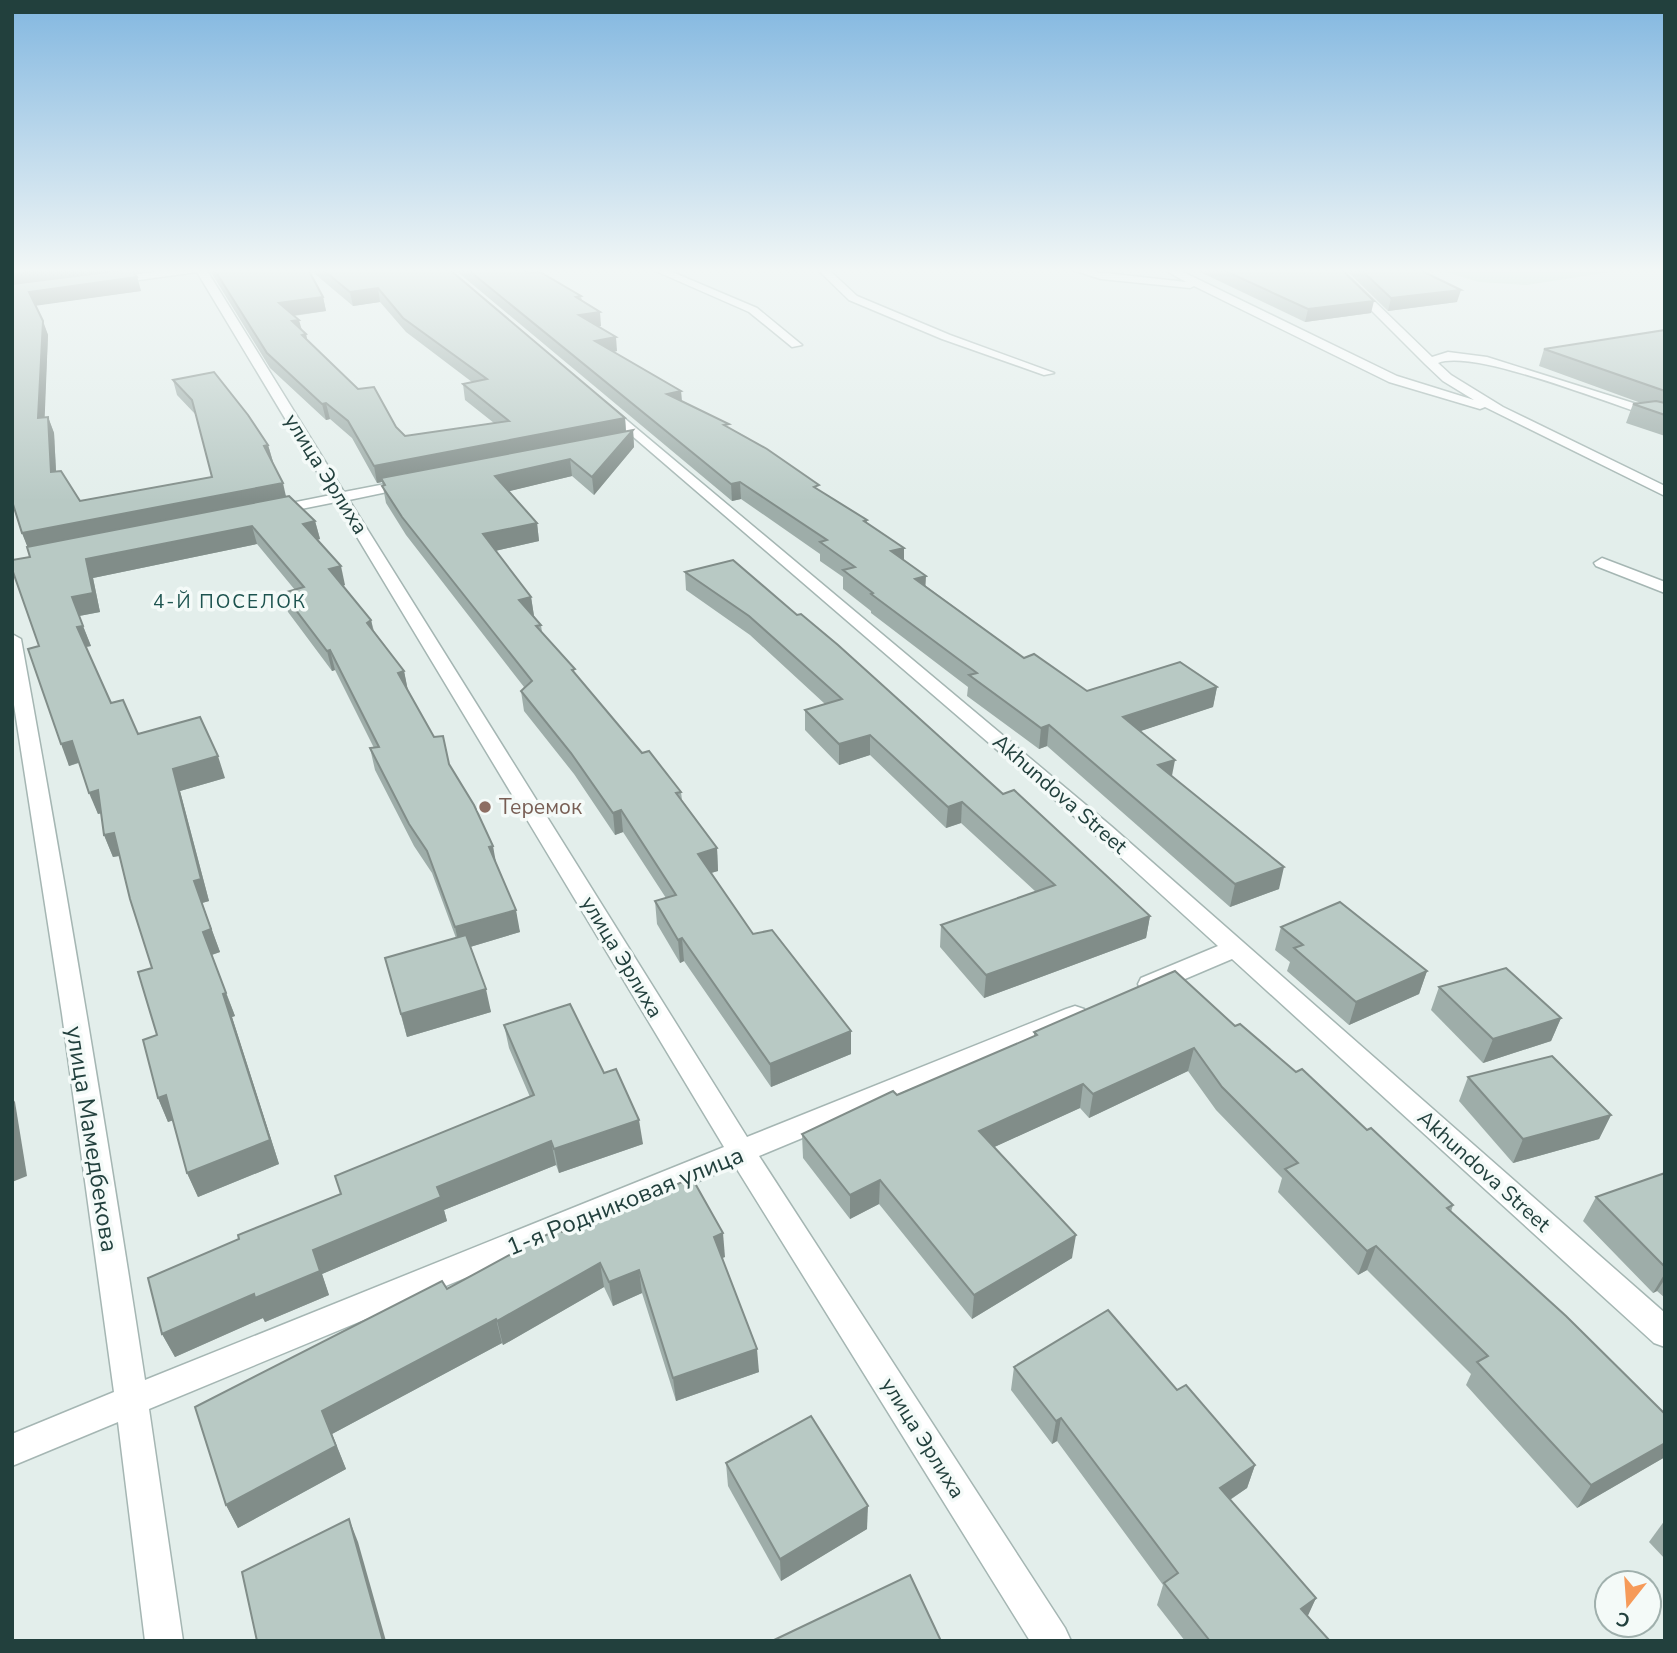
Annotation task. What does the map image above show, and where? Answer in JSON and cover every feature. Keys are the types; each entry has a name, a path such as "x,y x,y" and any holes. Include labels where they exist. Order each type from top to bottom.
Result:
{"street":[{"name":"улица Эрлиха","path":"247,346 741,1153 1052,1641"},
{"path":"972,346 1048,373"},
{"path":"1324,346 1393,379 1499,410"},
{"path":"1413,346 1447,378 1499,410 1665,492"},
{"path":"1429,362 1448,355 1487,360 1665,417"},
{"name":"Akhundova Street","path":"591,394 636,440 1093,822 1665,1333"},
{"path":"259,513 423,481"},
{"path":"1602,563 1665,588"},
{"name":"улица Мамедбекова","path":"12,639 38,783 132,1402 164,1641"},
{"name":"1-я Родниковая улица","path":"12,1450 1236,948"}],"building":[{"path":"12,346 42,346 38,418 48,417 51,472 61,471 80,501 212,477 192,400 173,380 214,372 268,445 264,446 283,483 22,533 12,501"},
{"path":"263,346 314,346 358,389 374,387 396,427 405,436 509,421 463,384 487,379 442,346 540,346 625,418 374,466 348,421 326,403 322,404"},
{"path":"562,346 604,346 681,391 667,394 729,424 724,425 767,449 819,485 814,487 867,520 864,521 904,548 891,551 926,576 915,579 1024,658 1034,654 1087,691 1180,662 1217,687 1123,717 1175,760 1158,765 1284,867 1235,884 1049,725 1041,728 969,675 977,673 871,594 873,593 843,570 855,567 820,542 827,540 740,482 731,484"},
{"path":"1562,346 1665,346 1665,391 1544,349"},
{"path":"1656,401 1665,403 1665,415 1633,404"},
{"path":"633,430 592,477 570,459 495,476 537,523 483,534 531,597 519,600 541,625 536,626 575,669 572,670 642,753 649,751 681,792 676,793 717,848 698,854 753,934 772,930 851,1031 770,1064 682,938 678,940 655,901 676,895 621,810 613,813 571,753 521,691 532,681 402,517 382,486 385,485 381,478"},
{"path":"289,496 315,521 303,524 341,566 329,569 371,620 367,623 404,671 398,673 434,737 443,736 449,764 474,805 493,846 489,847 516,910 455,927 427,851 409,824 370,748 379,747 330,650 327,651 283,593 304,587 252,526 86,559 93,593 72,597 83,626 77,627 111,703 123,700 138,734 200,717 218,756 173,769 201,879 194,881 211,929 203,932 226,993 223,994 270,1140 187,1173 166,1095 158,1098 143,1040 157,1035 138,972 152,968 130,899 114,833 104,835 98,790 89,793 72,741 61,744 28,649 39,646 12,569 12,560 30,557 27,547"},
{"path":"733,560 797,615 801,614 838,645 1003,794 1014,790 1150,916 986,975 941,925 1055,885 962,802 948,807 870,735 839,744 805,710 842,699 749,616 685,572"},
{"path":"1340,902 1427,971 1356,1002 1294,948 1303,945 1281,927"},
{"path":"466,935 486,989 401,1014 385,958"},
{"path":"1506,968 1561,1018 1493,1039 1439,987"},
{"path":"1175,971 1235,1026 1240,1024 1296,1072 1302,1069 1367,1130 1371,1128 1453,1205 1447,1208 1566,1316 1665,1414 1665,1443 1591,1485 1477,1362 1488,1356 1376,1246 1367,1251 1285,1169 1298,1163 1222,1087 1194,1048 1093,1094 1083,1084 979,1131 1076,1235 974,1295 880,1180 850,1195 802,1134 893,1091 897,1095 1037,1035 1034,1032"},
{"path":"570,1004 604,1073 616,1069 639,1120 554,1149 551,1141 437,1187 441,1197 313,1250 320,1271 255,1298 254,1294 162,1334 148,1278 239,1239 238,1235 341,1194 335,1176 534,1095 504,1025"},
{"path":"1552,1056 1611,1115 1523,1139 1468,1077"},
{"path":"1665,1173 1665,1267 1596,1197"},
{"path":"692,1178 723,1233 714,1237 757,1349 673,1378 639,1270 609,1282 600,1263 497,1321 496,1319 322,1411 336,1446 226,1505 195,1407 442,1281 447,1289 559,1228 562,1232"},
{"path":"1108,1310 1177,1390 1186,1385 1255,1465 1220,1488 1316,1598 1301,1609 1330,1641 1210,1641 1164,1583 1178,1573 1061,1418 1056,1421 1014,1367"},
{"path":"811,1416 868,1506 780,1559 726,1463"},
{"path":"349,1519 383,1641 257,1641 242,1572"},
{"path":"910,1575 941,1641 772,1641"}],"place":[{"name":"Теремок","path":"485,807"}],"district":[{"name":"4-Й ПОСЕЛОК","path":"230,602"}]}
